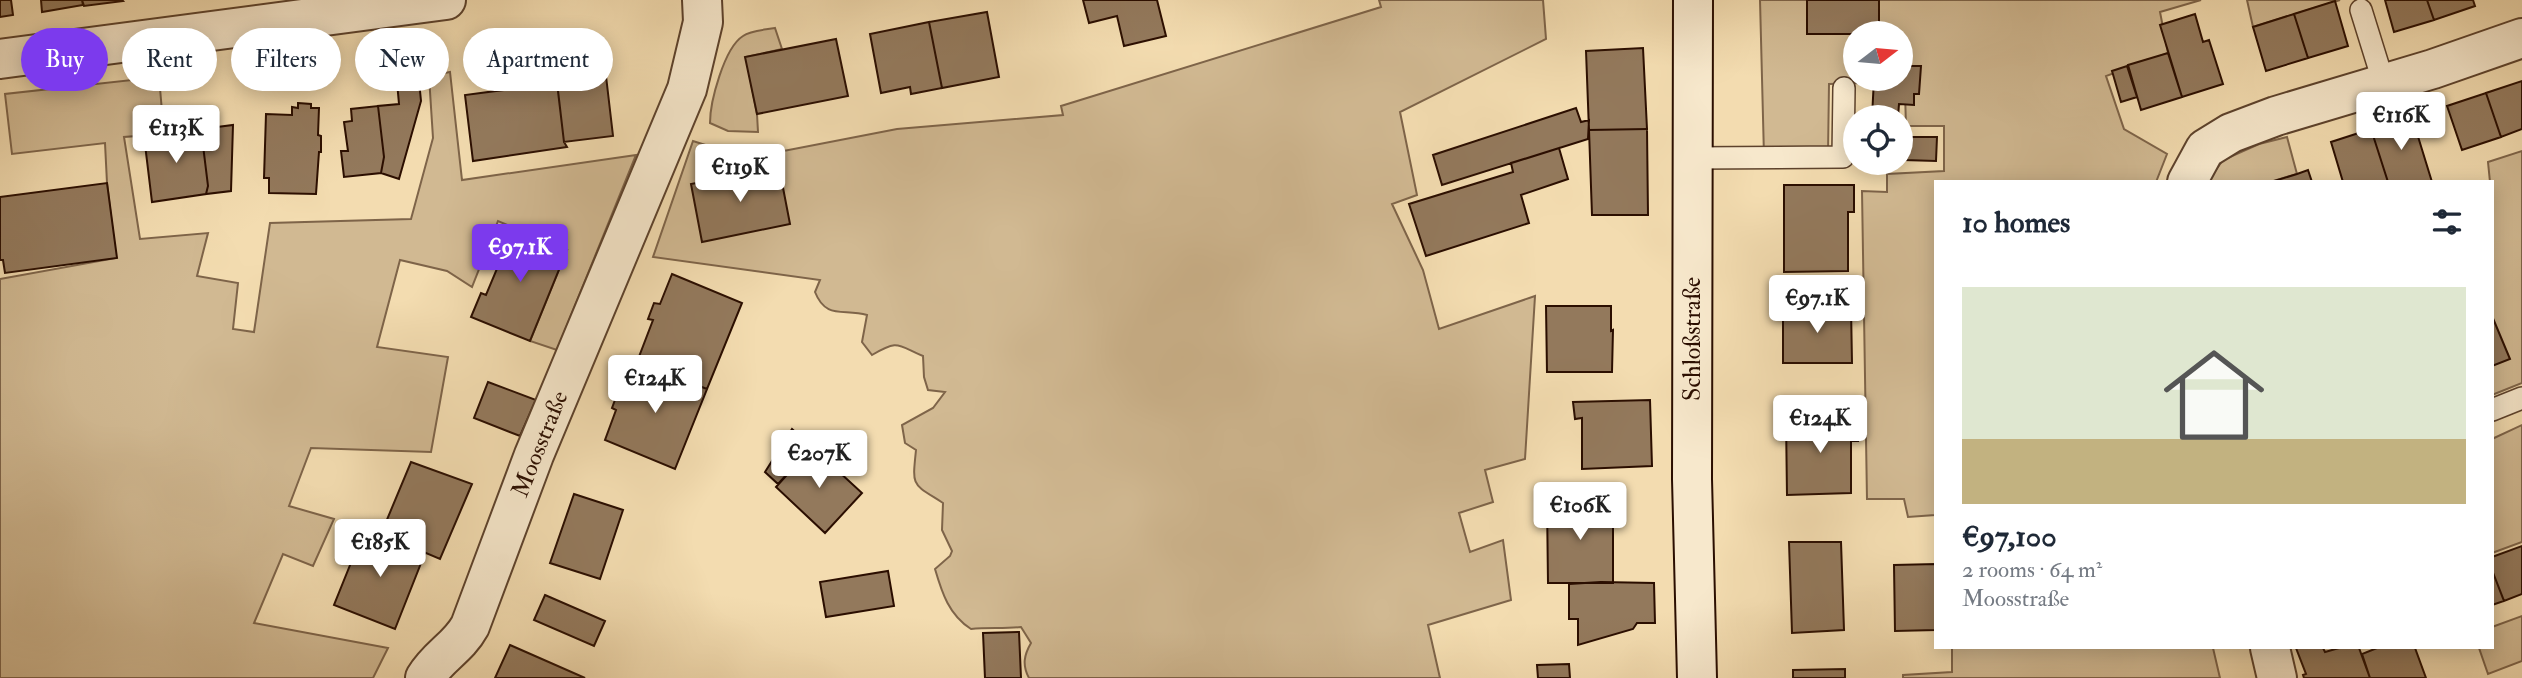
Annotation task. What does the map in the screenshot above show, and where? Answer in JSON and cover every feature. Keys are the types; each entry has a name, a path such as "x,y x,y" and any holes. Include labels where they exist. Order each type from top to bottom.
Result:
{"street":[{"path":"0,59 446,0"},
{"name":"Moosstraße","path":"425,678 440,657 462,640 470,626 534,455 687,89 703,22 702,0"},
{"name":"Schloßstraße","path":"1693,0 1692,479 1697,678"},
{"path":"2188,180 2205,149 2231,133 2276,116 2522,38"},
{"path":"2270,649 2277,678"}],"lane":[{"path":"2361,10 2384,83"},
{"path":"1692,158 1843,157 1844,91"},
{"path":"2494,409 2522,398"}],"shaded area":[{"path":"1379,0 1543,0 1546,39 1400,112 1417,195 1392,204 1423,270 1439,329 1535,296 1525,459 1485,470 1493,502 1459,513 1470,552 1503,540 1511,600 1428,625 1440,678 1029,678 1025,660 1031,643 1021,627 971,629 957,617 940,587 935,569 952,551 942,530 943,503 916,483 916,450 905,443 902,425 933,408 945,392 928,390 923,356 898,345 872,355 862,342 867,315 830,310 819,301 815,292 820,280 653,257 693,141 718,149 768,154 897,129 1063,115 1061,106 1381,7"},
{"path":"1760,0 2201,0 2160,12 2168,53 2106,76 2124,129 2167,154 2157,180 1934,180 1934,515 1908,517 1904,499 1867,499 1862,191 1887,192 1887,175 1944,171 1944,126 1913,126 1913,105 1905,105 1905,91 1913,91 1913,21 1843,21 1843,84 1829,84 1828,155 1764,156"},
{"path":"2247,0 2340,0 2253,27"},
{"path":"775,28 782,49 746,57 758,132 728,131 710,123 719,76 736,42 750,32"},
{"path":"449,72 462,180 636,155 557,350 530,341 567,250 498,221 472,287 447,271 400,260 377,347 448,357 431,452 311,448 289,506 334,519 313,566 283,554 254,623 388,648 373,678 0,678 0,279 116,258 105,143 12,154 5,94 32,91 108,91 108,83 122,81 122,91 160,91 164,134 124,137 140,239 208,233 197,276 238,283 233,329 254,332 270,223 411,219 433,138 430,91 449,91"},
{"path":"2287,137 2297,174 2277,180 2208,180 2223,160 2259,144"},
{"path":"2522,151 2522,383 2494,394 2494,180 2490,180 2488,162"},
{"path":"2522,425 2522,542 2494,552 2494,438"},
{"path":"2522,616 2522,661 2488,674 2479,649 2494,649 2494,626"},
{"path":"1952,649 2213,649 2220,678 1903,678 1903,675 1952,672"}],"building":[{"path":"0,0 11,0 13,15 0,17"},
{"path":"41,0 82,0 83,5 42,12"},
{"path":"82,0 122,0 123,1 84,6"},
{"path":"1083,0 1157,0 1166,36 1124,46 1117,16 1089,23"},
{"path":"1807,0 1879,0 1879,21 1843,21 1843,34 1807,34"},
{"path":"2385,0 2427,0 2434,20 2394,32"},
{"path":"2427,0 2473,0 2475,6 2434,20"},
{"path":"2335,1 2348,46 2308,58 2294,14"},
{"path":"987,12 999,77 942,88 929,22"},
{"path":"2195,14 2203,42 2209,40 2223,84 2182,97 2160,25"},
{"path":"2294,14 2308,58 2266,71 2253,27"},
{"path":"929,22 942,88 911,94 910,87 881,93 870,34"},
{"path":"836,39 848,96 757,114 745,57"},
{"path":"1643,48 1647,129 1589,130 1586,51"},
{"path":"2168,53 2182,97 2141,110 2128,65"},
{"path":"1913,66 1921,66 1919,94 1914,94 1914,105 1873,105 1873,91 1913,91"},
{"path":"2127,66 2137,97 2121,102 2112,71"},
{"path":"2522,81 2522,129 2501,137 2486,93"},
{"path":"398,91 420,91 421,101 399,179 381,173 384,157 378,106 399,104"},
{"path":"496,91 558,91 564,142 567,147 473,161 465,95"},
{"path":"558,91 608,91 613,136 564,142"},
{"path":"2486,93 2501,137 2462,150 2447,106"},
{"path":"298,103 319,108 318,135 321,136 321,152 316,194 269,193 269,178 264,178 266,114 292,115 292,107 298,108"},
{"path":"378,106 384,157 381,173 344,177 341,151 348,151 344,122 352,121 351,109"},
{"path":"1576,108 1581,122 1589,120 1588,139 1442,185 1433,155"},
{"path":"2412,117 2431,180 2387,180 2371,129"},
{"path":"233,125 231,191 206,194 208,186 201,129"},
{"path":"201,129 208,186 206,194 152,202 144,136"},
{"path":"1647,129 1648,215 1592,215 1589,130"},
{"path":"2371,129 2387,180 2342,180 2331,142"},
{"path":"1913,137 1937,137 1936,161 1913,160"},
{"path":"1559,148 1568,179 1521,195 1529,223 1426,256 1409,204 1513,172 1511,163"},
{"path":"779,167 790,224 702,242 691,184"},
{"path":"2308,170 2311,180 2278,180"},
{"path":"107,183 117,258 5,273 3,260 0,260 0,197"},
{"path":"1784,185 1854,185 1854,212 1848,212 1848,271 1784,272"},
{"path":"508,226 567,250 530,341 471,317 481,293 486,295 504,252 498,250"},
{"path":"672,274 742,303 707,389 637,362 653,320 648,319 654,303 660,304"},
{"path":"1546,306 1611,306 1612,372 1547,372"},
{"path":"1783,307 1851,307 1852,363 1783,363"},
{"path":"2494,321 2510,359 2494,365"},
{"path":"637,362 707,389 675,469 605,440 616,410 612,408 618,392 623,394"},
{"path":"488,382 536,400 520,436 474,418"},
{"path":"1650,400 1652,466 1582,469 1582,418 1575,419 1573,402"},
{"path":"1858,417 1858,441 1851,441 1851,493 1787,495 1786,419"},
{"path":"792,429 812,447 778,484 765,472"},
{"path":"812,447 862,493 825,533 776,487"},
{"path":"411,462 472,484 440,559 381,534"},
{"path":"574,494 623,510 600,579 550,563"},
{"path":"1547,502 1613,502 1613,583 1548,583"},
{"path":"365,528 425,553 395,629 334,605"},
{"path":"1789,542 1841,542 1844,630 1792,633"},
{"path":"2522,546 2522,594 2504,601 2494,575 2494,556"},
{"path":"1934,564 1934,630 1895,631 1894,565"},
{"path":"888,571 894,606 826,617 820,582"},
{"path":"2494,575 2504,601 2494,604"},
{"path":"1654,583 1655,623 1637,623 1633,629 1578,645 1578,619 1569,619 1569,584"},
{"path":"545,595 605,621 594,646 534,620"},
{"path":"1019,632 1021,678 985,678 983,633"},
{"path":"510,645 585,678 495,678"},
{"path":"2296,649 2324,649 2325,652 2359,649 2370,678 2304,678 2303,675 2306,674"},
{"path":"2374,649 2415,649 2426,678 2370,678 2362,654"},
{"path":"1569,664 1570,678 1538,678 1537,665"},
{"path":"1845,669 1845,678 1793,678 1793,670"}]}
